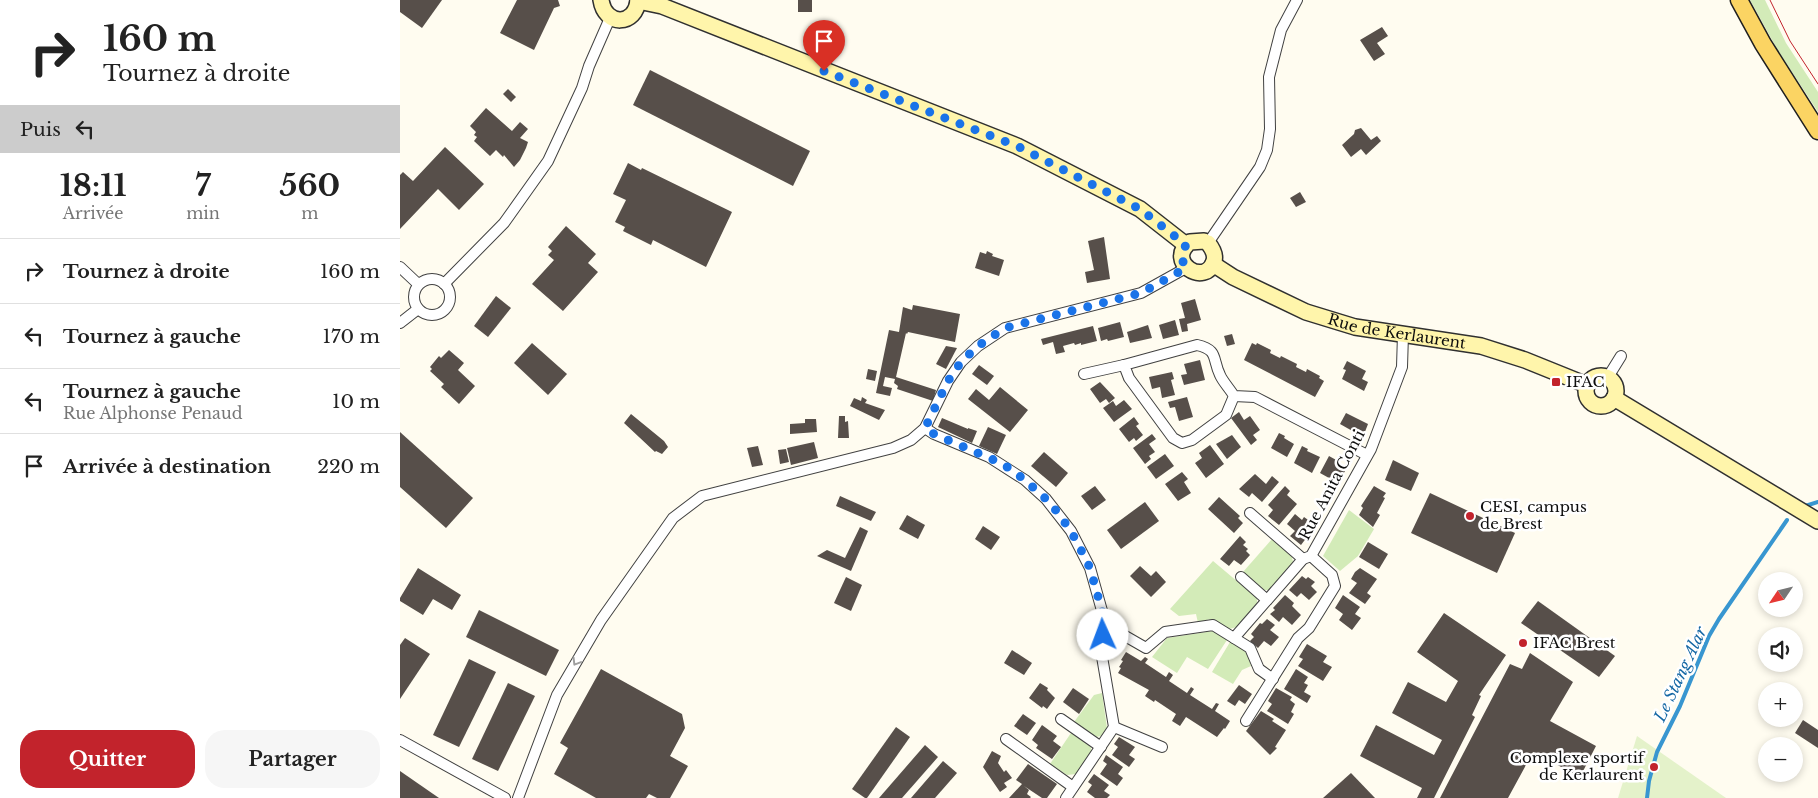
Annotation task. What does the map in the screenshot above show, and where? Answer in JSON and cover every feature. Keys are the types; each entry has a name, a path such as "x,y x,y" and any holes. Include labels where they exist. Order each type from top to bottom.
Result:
{"main road":[{"path":"1739,0 1763,44 1818,131"},
{"path":"1747,0 1818,118"}],"street":[{"path":"601,0 602,8 610,18 623,20 632,15 637,7 638,0 662,6 1017,146 1140,209 1186,245"},
{"path":"1206,242 1260,166 1267,150 1270,130 1269,77 1281,30 1297,0"},
{"path":"444,284 504,223 548,161 582,88 589,66 610,18"},
{"path":"1194,240 1206,242 1214,252 1213,264 1201,273 1190,271 1186,268 1182,259 1186,245 1194,240"},
{"name":"Rue de Kerlaurent","path":"1213,264 1234,277 1306,312 1355,327 1481,346 1524,360 1587,385"},
{"path":"400,267 418,284"},
{"path":"518,798 557,695 601,620 673,518 702,496 893,448 911,440 925,428 948,381 961,362 978,346 1005,328 1141,293 1186,268"},
{"path":"434,278 444,284 448,288 450,300 444,310 439,313 428,314 418,309 413,294 418,284 434,278"},
{"path":"400,323 418,309"},
{"name":"Rue Anita Conti","path":"1234,638 1307,558 1368,455 1402,367 1403,334"},
{"path":"1084,374 1197,345 1207,347 1215,355 1220,375 1234,396"},
{"path":"1608,377 1621,356"},
{"path":"1124,364 1129,378 1176,442 1182,443 1192,440 1226,415 1234,396"},
{"path":"1598,376 1608,377 1614,384 1616,394 1614,398 1607,404 1598,405 1593,403 1587,395 1587,385 1593,378 1598,376"},
{"path":"1234,396 1255,397 1368,455"},
{"path":"1614,398 1818,521"},
{"path":"925,428 934,434 1003,464 1025,480 1046,499 1067,526 1090,568 1106,625 1100,645 1114,727 1066,798"},
{"name":"Rue Anita Conti","path":"1250,513 1307,558"},
{"path":"1246,721 1298,638 1309,628 1335,586 1332,576 1307,558"},
{"path":"1241,577 1267,600"},
{"path":"1106,625 1146,648 1165,632 1213,625 1250,648 1259,670 1273,679"},
{"path":"1061,719 1101,747"},
{"path":"1114,727 1162,747"},
{"path":"1006,739 1073,787"},
{"path":"400,740 505,798"}],"green space":[{"path":"1750,0 1765,0 1786,43 1818,92 1818,112 1777,49"},
{"path":"1349,510 1374,529 1358,556 1340,571 1323,556"},
{"path":"1272,539 1292,557 1293,562 1269,590 1264,590 1243,572"},
{"path":"1213,561 1257,598 1257,603 1237,627 1229,629 1215,620 1210,621 1208,619 1198,623 1196,614 1179,616 1170,609"},
{"path":"1213,631 1227,640 1208,669 1187,657 1177,673 1152,657 1167,638"},
{"path":"1230,642 1247,652 1251,666 1242,670 1233,684 1212,672"},
{"path":"1102,693 1107,728 1101,736 1096,737 1074,722 1094,695"},
{"path":"1071,733 1091,747 1091,752 1076,774 1067,775 1050,764"},
{"name":"Complexe sportif de Kerlaurent","path":"1637,736 1726,798 1618,798"}],"building":[{"path":"400,0 442,0 422,28 400,12"},
{"path":"517,0 558,0 560,6 554,8 534,50 500,33"},
{"path":"798,0 812,0 812,12 798,12"},
{"path":"1382,27 1388,36 1377,43 1385,54 1374,61 1360,40"},
{"path":"650,70 810,151 793,186 633,105"},
{"path":"508,89 516,97 511,102 503,94"},
{"path":"486,108 512,131 520,122 528,129 520,138 528,142 526,148 514,167 504,155 503,157 496,150 490,156 474,141 477,137 474,135 476,132 470,126"},
{"path":"1361,128 1371,140 1377,136 1381,141 1366,155 1361,149 1351,157 1342,145 1354,134 1355,130"},
{"path":"445,147 484,184 459,210 438,189 400,229 400,175 403,172 413,181"},
{"path":"628,163 732,212 706,267 653,240 651,245 623,231 625,227 615,222 626,200 613,194"},
{"path":"1300,192 1306,202 1296,207 1290,198"},
{"path":"566,226 596,254 588,263 598,272 563,311 532,284 554,260 548,255 552,251 548,247"},
{"path":"1104,237 1110,279 1087,283 1085,272 1094,270 1088,241"},
{"path":"987,251 993,254 992,256 1004,260 999,276 975,268 980,252 986,254"},
{"path":"496,296 511,308 488,337 474,326"},
{"path":"1195,299 1201,320 1187,324 1188,331 1182,332 1179,319 1185,318 1181,303"},
{"path":"913,305 960,314 955,342 906,333 896,377 936,390 933,401 897,389 898,386 894,383 895,379 885,377 883,386 892,388 890,396 876,393 889,330 899,332 903,307 912,310"},
{"path":"1175,320 1179,335 1163,339 1159,325"},
{"path":"1120,322 1124,337 1101,341 1098,328"},
{"path":"1148,325 1152,338 1130,343 1127,332"},
{"path":"1093,326 1097,341 1081,345 1081,343 1075,345 1074,343 1063,346 1065,352 1056,354 1053,342 1043,345 1041,339"},
{"path":"1232,334 1235,344 1227,346 1224,336"},
{"path":"532,343 567,374 548,395 514,363"},
{"path":"1252,343 1256,345 1257,343 1271,350 1270,353 1297,364 1296,367 1306,372 1307,369 1320,376 1319,378 1324,381 1315,397 1244,360"},
{"path":"946,346 957,348 946,369 936,364"},
{"path":"449,350 464,363 458,370 475,386 459,404 441,387 444,384 430,371 432,369 430,367 439,356 441,358"},
{"path":"1200,360 1205,380 1184,385 1181,375 1187,374 1184,364"},
{"path":"1347,361 1366,371 1362,379 1368,382 1364,391 1342,379 1346,370 1343,369"},
{"path":"979,365 994,376 987,385 972,374"},
{"path":"868,369 877,371 875,381 866,379"},
{"path":"1172,372 1174,379 1171,380 1175,395 1162,398 1160,387 1152,389 1149,377"},
{"path":"1100,382 1115,398 1109,403 1106,399 1100,403 1090,389"},
{"path":"1000,387 1028,410 1010,432 968,399 976,389 989,400"},
{"path":"862,397 867,400 865,403 885,410 879,420 850,406 854,398 861,401"},
{"path":"1187,397 1193,417 1179,421 1175,407 1170,408 1168,402"},
{"path":"1124,400 1132,409 1114,422 1103,408 1113,401 1116,406"},
{"path":"1239,412 1244,420 1250,416 1260,430 1253,435 1257,440 1251,445 1231,418"},
{"path":"1346,413 1368,424 1363,437 1340,424"},
{"path":"631,414 664,441 668,447 662,454 655,452 624,423"},
{"path":"839,416 845,416 845,422 848,421 849,438 838,438"},
{"path":"1134,417 1139,424 1136,426 1143,435 1136,441 1134,438 1129,442 1119,429"},
{"path":"942,418 977,431 972,443 938,427"},
{"path":"805,419 816,419 817,432 790,434 790,424 805,423"},
{"path":"988,427 1006,435 997,454 979,446"},
{"path":"400,432 473,498 446,528 400,487"},
{"path":"1279,433 1294,444 1287,457 1271,448"},
{"path":"1152,434 1156,439 1149,444 1155,452 1149,456 1151,459 1145,464 1133,448"},
{"path":"1232,435 1241,447 1227,459 1216,444"},
{"path":"814,442 818,458 791,465 787,448"},
{"path":"1210,445 1224,464 1206,478 1195,463 1202,458 1199,453"},
{"path":"758,446 763,465 752,467 747,448"},
{"path":"1302,446 1308,449 1307,451 1320,457 1312,473 1294,463"},
{"path":"786,449 789,462 780,464 778,450"},
{"path":"1044,452 1068,473 1056,487 1031,466"},
{"path":"1165,454 1174,466 1156,479 1147,467"},
{"path":"1329,456 1338,461 1336,464 1345,471 1338,483 1320,473"},
{"path":"1393,460 1419,473 1411,491 1385,480"},
{"path":"1182,472 1188,479 1184,482 1191,493 1178,501 1165,484"},
{"path":"1255,474 1266,484 1272,476 1279,482 1262,502 1252,493 1249,497 1239,489"},
{"path":"1095,486 1106,500 1092,510 1081,496"},
{"path":"1285,486 1290,491 1287,495 1297,504 1279,525 1268,516 1273,510 1268,505"},
{"path":"1374,486 1386,493 1377,513 1380,515 1373,527 1359,515 1363,508 1361,506"},
{"path":"1430,493 1515,533 1497,573 1411,533"},
{"path":"840,496 876,512 871,521 836,506"},
{"path":"1219,497 1240,516 1238,518 1243,523 1234,533 1208,509"},
{"path":"1145,502 1159,521 1121,549 1107,530"},
{"path":"1295,514 1302,520 1304,517 1311,522 1308,526 1313,529 1301,545 1290,536 1295,531 1287,524"},
{"path":"907,515 925,525 918,539 899,529"},
{"path":"983,526 1000,537 991,550 975,539"},
{"path":"860,527 868,531 851,571 817,556 827,550 845,558"},
{"path":"1240,536 1246,542 1243,545 1248,549 1246,551 1250,555 1241,565 1234,560 1229,566 1220,559"},
{"path":"1368,542 1388,554 1379,569 1359,557"},
{"path":"1140,566 1151,576 1156,571 1166,582 1151,597 1130,576"},
{"path":"418,568 461,595 452,610 433,599 423,615 400,601"},
{"path":"1360,568 1377,579 1367,593 1371,596 1365,604 1349,593 1357,583 1351,579"},
{"path":"1302,576 1306,579 1308,577 1315,582 1311,586 1317,592 1309,600 1301,593 1297,597 1289,590"},
{"path":"846,577 862,585 851,611 834,603"},
{"path":"1285,595 1294,603 1292,606 1301,615 1292,625 1283,617 1279,622 1270,614"},
{"path":"1343,595 1360,607 1355,614 1361,618 1352,630 1339,620 1343,614 1335,608"},
{"path":"1538,601 1615,656 1599,677 1521,623"},
{"path":"479,610 559,650 546,676 466,637"},
{"path":"1444,613 1506,655 1479,695 1481,696 1472,715 1475,717 1434,798 1417,798 1422,788 1360,756 1376,725 1434,755 1442,740 1392,713 1408,682 1446,702 1458,681 1417,652"},
{"path":"1267,619 1275,625 1270,630 1279,637 1271,646 1264,641 1258,648 1250,641 1254,637 1251,634 1260,623 1262,624"},
{"path":"405,638 430,654 400,699 400,645"},
{"path":"1307,644 1327,656 1323,662 1332,667 1323,681 1298,666 1303,659 1299,657"},
{"path":"1012,650 1032,663 1024,675 1004,663"},
{"path":"1126,652 1141,661 1145,657 1148,659 1145,663 1166,677 1169,672 1173,675 1169,681 1187,693 1191,687 1194,689 1190,695 1212,709 1216,703 1219,704 1215,711 1230,721 1225,729 1217,737 1186,717 1180,726 1172,721 1176,714 1155,700 1154,702 1145,696 1149,690 1118,673 1123,661 1121,660"},
{"path":"1530,653 1573,682 1550,721 1596,746 1580,777 1533,752 1508,798 1440,798 1510,664 1522,669"},
{"path":"469,659 496,672 459,747 433,735"},
{"path":"601,669 682,714 685,728 670,756 688,766 670,798 657,798 649,794 646,798 596,798 554,774 568,748 560,743"},
{"path":"1296,669 1308,677 1304,683 1308,685 1304,692 1311,696 1307,703 1284,689"},
{"path":"508,683 535,696 498,771 472,759"},
{"path":"1040,683 1048,688 1047,690 1055,698 1047,709 1043,706 1042,708 1029,698"},
{"path":"1239,685 1252,694 1245,704 1239,700 1235,706 1227,701"},
{"path":"1073,688 1089,699 1079,714 1063,702"},
{"path":"1276,688 1292,697 1290,700 1295,704 1291,712 1294,714 1288,724 1267,711 1272,704 1268,701"},
{"path":"1261,711 1286,730 1275,747 1277,748 1270,755 1246,731"},
{"path":"1023,714 1036,723 1027,735 1014,726"},
{"path":"1803,720 1818,730 1818,748 1803,737 1795,733 1799,727 1803,727"},
{"path":"1042,725 1057,736 1053,741 1061,747 1052,759 1036,748 1038,745 1032,740"},
{"path":"896,727 910,737 867,798 865,798 852,789"},
{"path":"1119,737 1135,747 1129,755 1135,759 1129,767 1112,755 1118,747 1114,744"},
{"path":"925,745 938,757 902,798 879,798"},
{"path":"992,751 1001,756 998,763 1004,772 1006,770 1012,778 1004,783 1007,787 1000,792 983,767"},
{"path":"1106,755 1123,767 1118,774 1123,778 1117,786 1100,774 1107,764 1103,761"},
{"path":"943,761 957,773 935,798 911,798"},
{"path":"1028,764 1057,784 1047,798 1042,798 1024,786 1029,790 1027,794 1030,798 1009,798 1022,784 1016,780"},
{"path":"400,771 439,798 400,798"},
{"path":"1351,773 1375,798 1323,798"},
{"path":"1094,774 1109,785 1104,791 1110,795 1107,798 1095,798 1087,792 1092,785 1088,782"}],"waterway":[{"name":"Le Stang Alar","path":"1802,507 1818,502"},
{"name":"Le Stang Alar","path":"1647,798 1649,781 1657,752 1680,706 1709,636 1787,520"}],"tram line":[{"path":"1770,0 1790,41 1818,84"}],"place":[{"name":"IFAC","path":"1556,382"},
{"name":"CESI, campus de Brest","path":"1470,516"},
{"name":"IFAC Brest","path":"1523,643"},
{"name":"Complexe sportif de Kerlaurent","path":"1654,767"}],"route":[{"path":"824,71 1017,146 1140,209 1186,245 1183,249 1182,259 1186,268 1141,293 1005,328 978,346 961,362 948,381 925,428 934,434 1003,464 1025,480 1060,515 1071,531 1090,568 1106,625 1103,635"}]}
